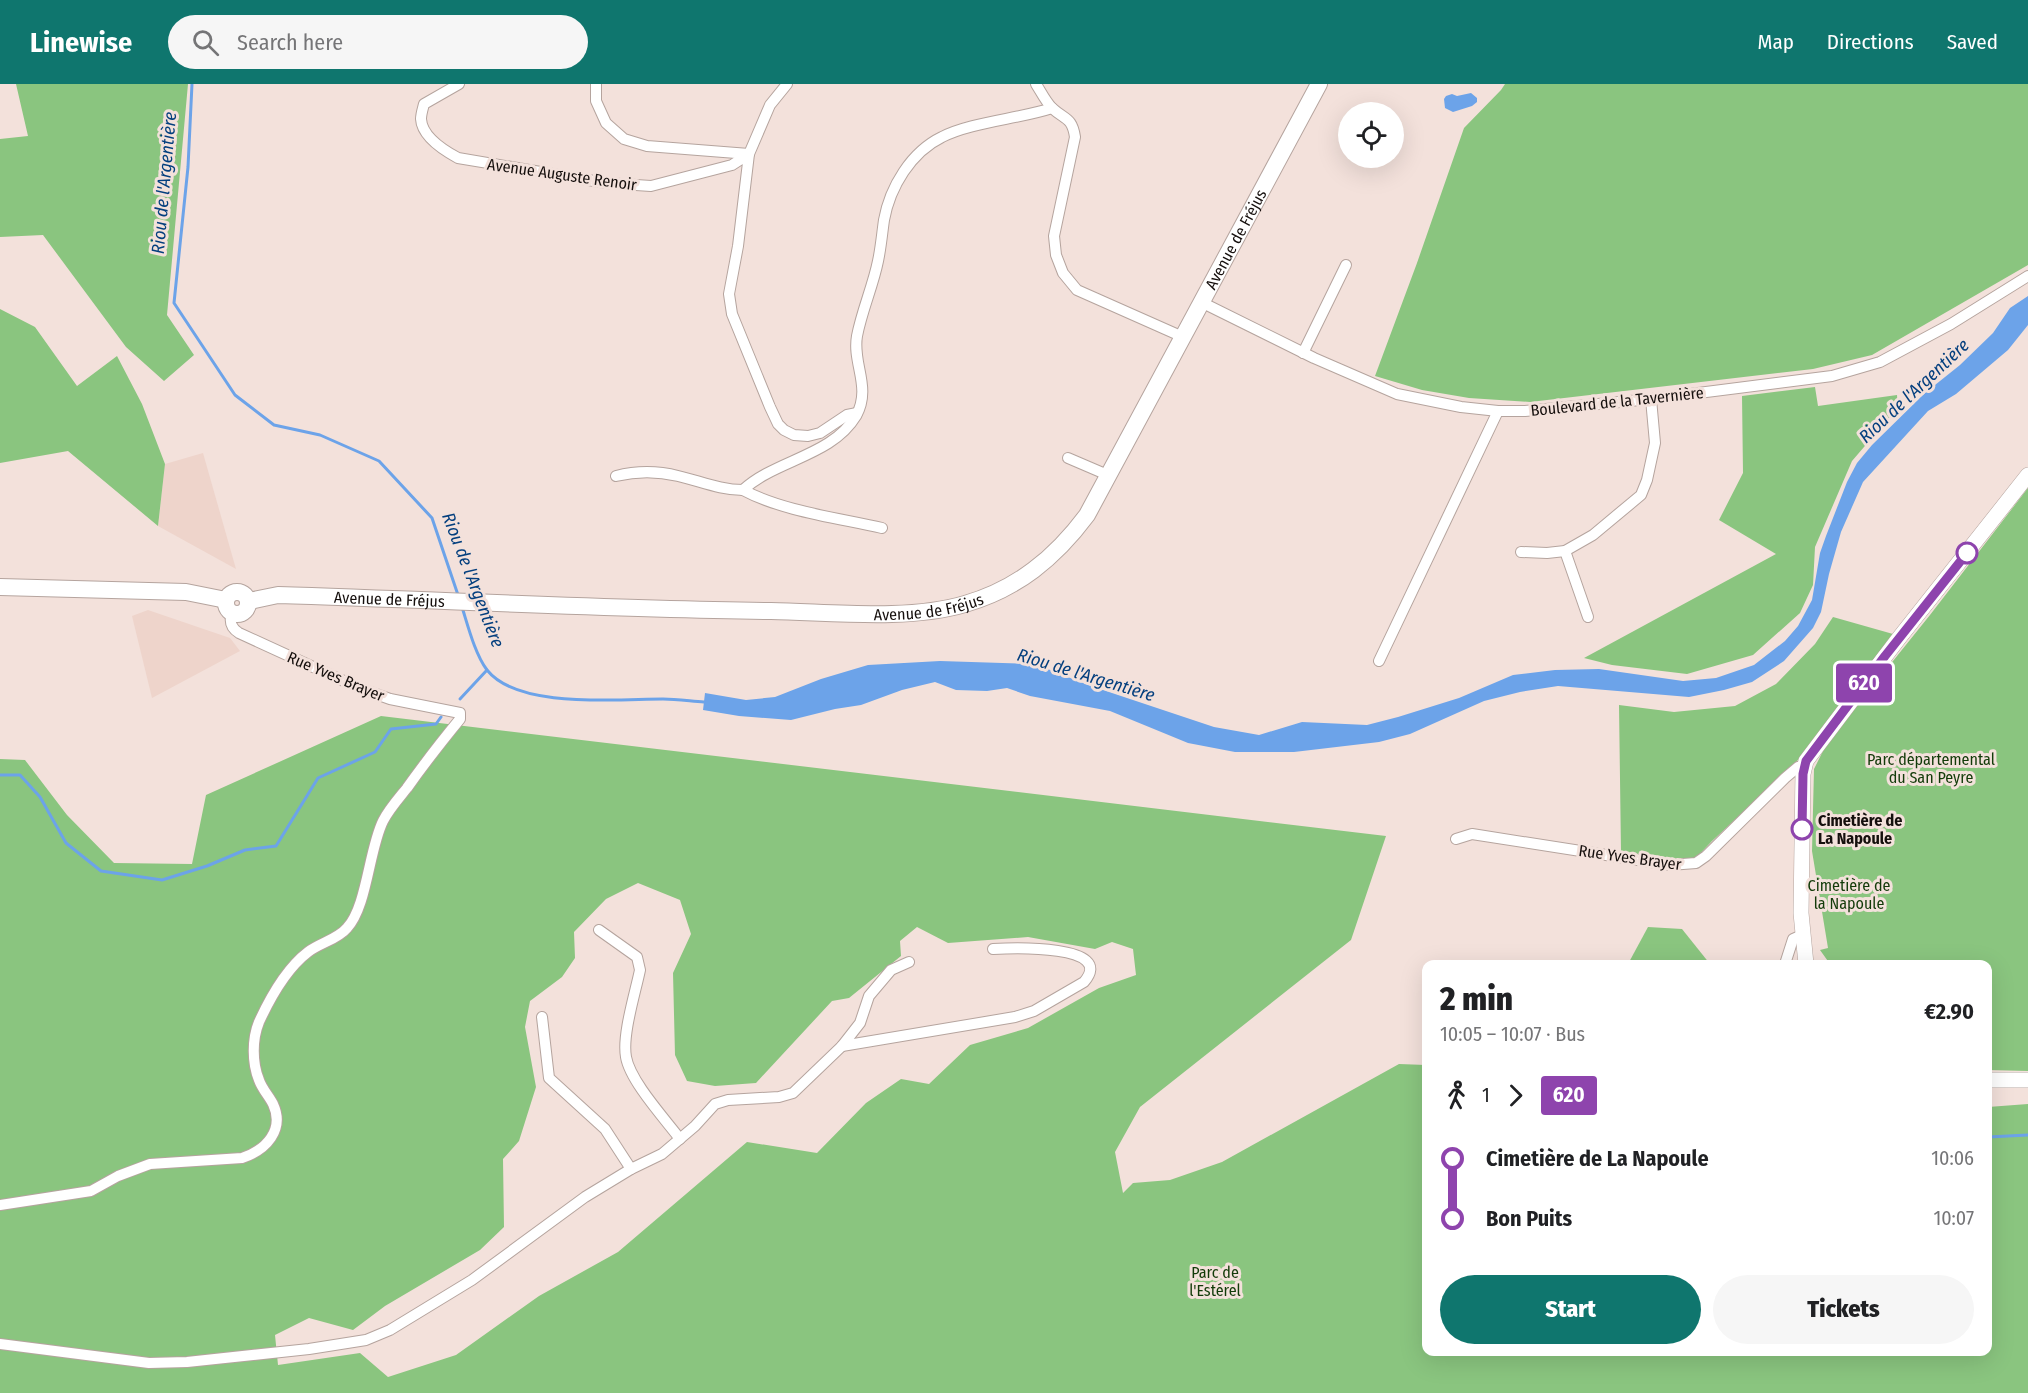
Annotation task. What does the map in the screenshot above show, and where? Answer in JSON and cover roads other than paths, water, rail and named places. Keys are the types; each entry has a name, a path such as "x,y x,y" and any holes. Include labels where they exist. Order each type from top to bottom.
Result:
{"main road":[{"name":"Avenue de Fréjus","path":"229,607 242,613 249,601 278,595 736,611 881,613 940,609 994,594 1031,573 1057,552 1087,515 1319,84"},
{"path":"1805,960 1802,935 1804,766 1838,717 2028,475"},
{"path":"0,587 186,592 229,607"},
{"path":"1992,1080 2028,1080"}],"street":[{"name":"Avenue Auguste Renoir","path":"459,84 424,104 421,120 430,136 442,149 458,158 606,183 651,186 732,165 749,154"},
{"path":"597,84 597,101 606,123 624,139 647,146 749,154"},
{"path":"787,84 770,105 749,154 738,246 729,294 732,314 770,407 778,424 784,430 794,435 808,436 820,433 847,415 858,413"},
{"path":"1036,84 1052,108 1067,117 1074,127 1075,137 1054,236 1056,255 1063,273 1077,290 1183,337"},
{"path":"743,490 754,480 810,453 842,434 858,413 863,380 856,355 857,337 878,262 885,218 892,193 919,152 942,136 1052,108"},
{"path":"1304,353 1346,265"},
{"name":"Boulevard de la Tavernière","path":"1201,302 1304,353 1397,394 1461,407 1498,411 1546,410 1825,378 1880,362 1951,324 2028,276"},
{"path":"1521,552 1547,554 1565,551 1593,535 1641,495 1647,480 1655,443 1651,399"},
{"path":"1379,661 1498,411"},
{"path":"1068,458 1110,476"},
{"path":"616,476 633,472 675,475 727,490 743,490 778,504 882,528"},
{"path":"1565,551 1588,617"},
{"name":"Rue Yves Brayer","path":"0,1205 90,1191 118,1176 150,1164 242,1158 254,1154 266,1145 274,1134 277,1121 273,1105 259,1080 254,1056 257,1028 263,1013 293,967 309,951 347,928 362,896 375,842 384,819 460,719 460,713 390,699 359,688 239,633 231,624 229,607"},
{"name":"Rue Yves Brayer","path":"1456,839 1472,834 1670,865 1696,863 1706,856 1785,778 1798,767 1804,766"},
{"path":"1663,875 1670,865"},
{"path":"599,930 637,957 640,963 625,1043 626,1059 633,1076 680,1139"},
{"path":"1786,960 1793,939 1802,935"},
{"path":"843,1046 1015,1017 1034,1011 1084,982 1090,975 1091,966 1088,960 1082,957 1046,950 1017,948 993,950"},
{"path":"0,1344 149,1363 187,1362 309,1349 366,1340 413,1318 472,1280 585,1197 631,1169 662,1154 716,1104 728,1100 779,1097 793,1093 843,1046 860,1023 869,996 891,970 909,962"},
{"path":"542,1017 549,1078 605,1129 631,1169"}],"water":[{"path":"1471,93 1477,98 1477,102 1472,106 1453,112 1445,108 1446,96"},
{"path":"2028,296 2028,325 2008,350 1956,394 1928,411 1863,482 1841,532 1821,612 1813,628 1784,661 1752,682 1689,697 1558,686 1484,701 1410,734 1379,742 1294,752 1235,752 1188,743 1110,711 1030,696 1007,688 987,691 956,690 935,682 902,690 861,705 791,720 739,716 703,710 705,693 746,700 775,697 821,679 868,665 940,661 1035,664 1088,685 1214,727 1259,735 1302,722 1367,725 1459,698 1513,675 1555,670 1599,669 1683,681 1716,678 1754,665 1785,641 1798,626 1812,600 1820,553 1847,482 1857,463 1925,393 1960,365 1993,333 2010,308"}],"waterway":[{"name":"Riou de l'Argentière","path":"192,84 188,167 174,303 235,395 274,425 320,435 379,461 432,518 458,595"},
{"name":"Riou de l'Argentière","path":"462,607 475,648 487,670 502,682 521,691 569,699 668,699 704,702"},
{"path":"460,699 487,670"},
{"path":"0,775 20,775 40,797 66,843 101,871 162,880 207,866 245,850 276,846 318,778 375,752 391,729 436,724 441,717"},
{"path":"1992,1137 2028,1135"}],"place":[{"name":"Cimetière de La Napoule","path":"1802,829"}],"park label":[{"name":"Parc départemental du San Peyre","path":"1931,768"},
{"name":"Cimetière de la Napoule","path":"1849,894"},
{"name":"Parc de l'Estérel","path":"1215,1281"}]}
